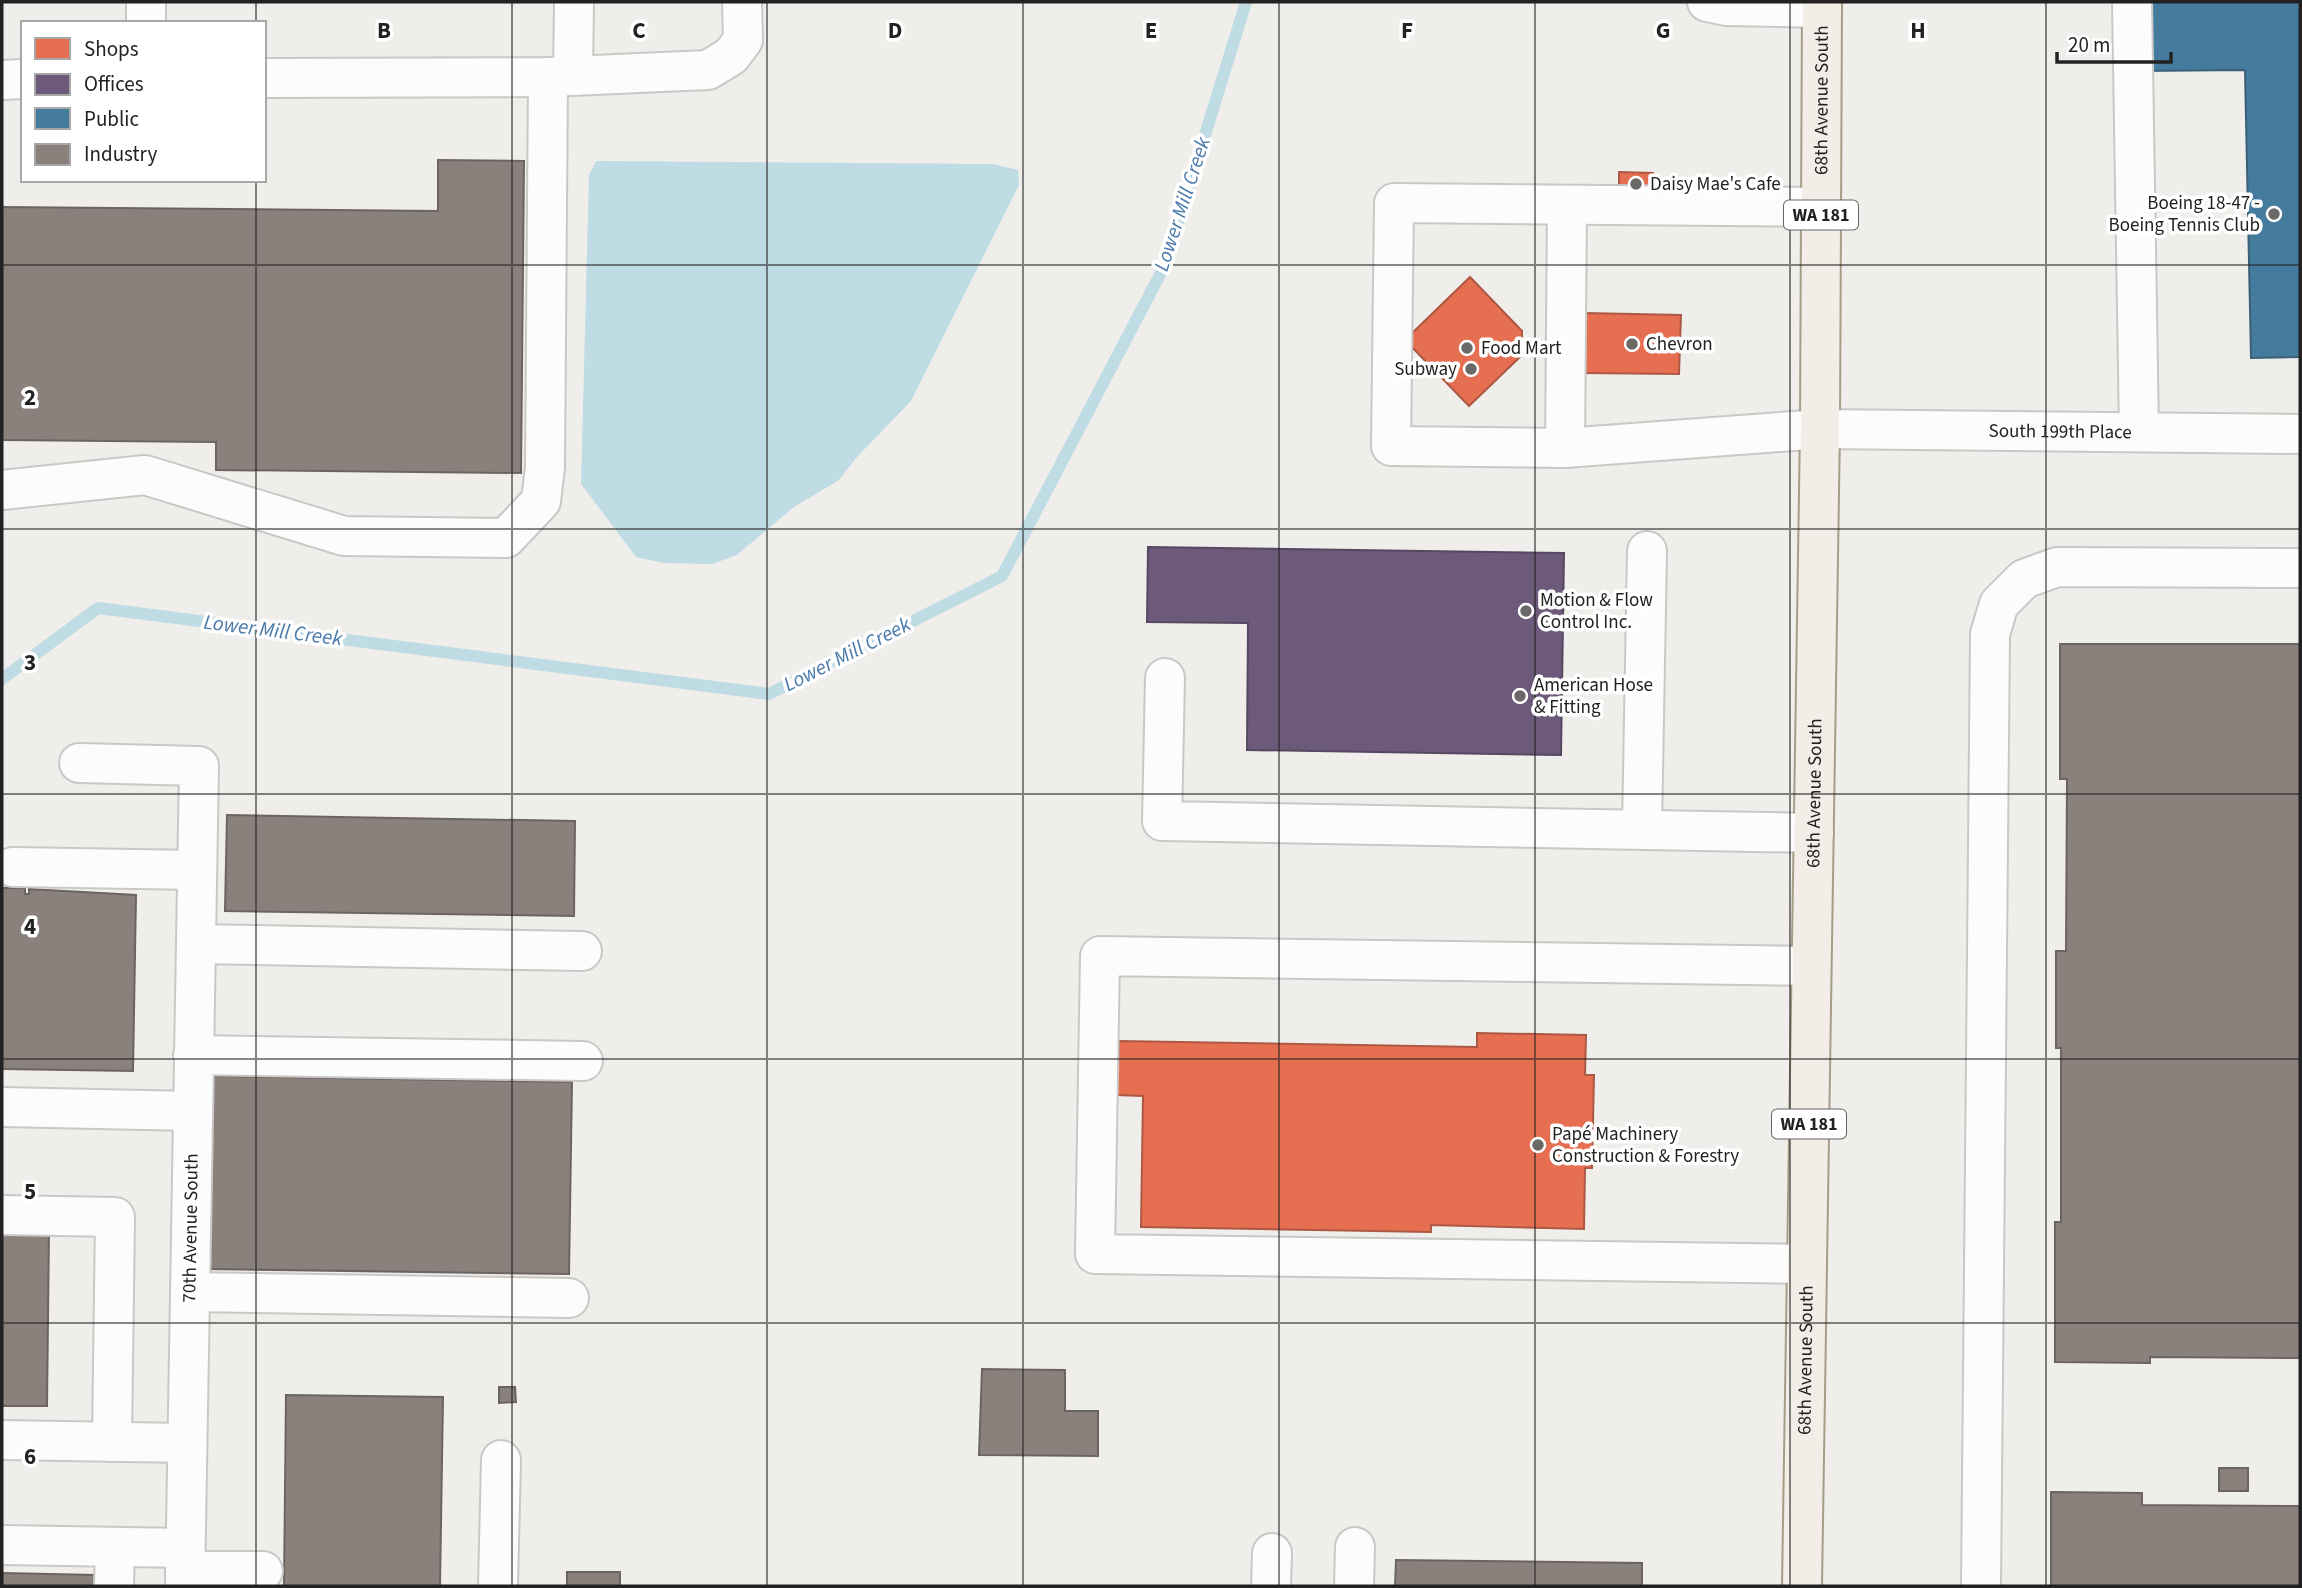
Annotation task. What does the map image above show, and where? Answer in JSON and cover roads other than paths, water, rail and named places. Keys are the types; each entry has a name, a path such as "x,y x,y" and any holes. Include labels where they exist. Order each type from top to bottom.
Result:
{"main road":[{"name":"68th Avenue South","path":"1802,1586 1820,429 1822,5"}],"street":[{"path":"146,2 146,21"},
{"path":"2,490 145,475 344,536 506,538 541,501 545,467 561,76 574,2"},
{"path":"266,78 561,76 708,70 731,57 743,40 742,2"},
{"path":"1707,2 1727,6 1822,5"},
{"path":"2132,2 2139,432"},
{"path":"2,79 21,79"},
{"name":"South 199th Place","path":"1567,205 1394,203 1391,446 1565,448 1820,429 2300,434"},
{"path":"1565,448 1567,205 1821,208"},
{"path":"1642,830 1647,551"},
{"path":"1981,1586 1990,634 1999,604 2024,579 2057,567 2300,568"},
{"path":"1165,678 1162,821 1814,833"},
{"name":"70th Avenue South","path":"79,764 199,766 185,1568"},
{"path":"13,867 197,870"},
{"path":"196,944 582,951"},
{"path":"1807,1264 1095,1254 1100,956 1810,966"},
{"path":"193,1055 583,1061"},
{"path":"2,1107 192,1111"},
{"path":"2,1215 116,1217 112,1442"},
{"path":"190,1292 569,1298"},
{"path":"2,1440 187,1443"},
{"path":"498,1586 500,1460"},
{"path":"2,1545 115,1547 185,1568 263,1571"},
{"path":"114,1586 115,1547"},
{"path":"1354,1586 1355,1547"}],"water":[{"path":"596,161 993,164 1018,170 1019,185 911,401 857,457 839,480 794,507 737,555 712,564 663,563 636,557 581,484 589,175"}],"waterway":[{"name":"Lower Mill Creek","path":"2,679 98,608 769,694 1002,576 1165,265 1246,2"}],"place":[{"name":"Daisy Mae's Cafe","path":"1636,184"},
{"name":"Boeing 18-47 - Boeing Tennis Club","path":"2274,214"},
{"name":"Chevron","path":"1632,344"},
{"name":"Food Mart","path":"1467,348"},
{"name":"Subway","path":"1471,369"},
{"name":"Motion & Flow Control Inc.","path":"1526,611"},
{"name":"American Hose & Fitting","path":"1520,696"},
{"name":"Papé Machinery Construction & Forestry","path":"1538,1145"}]}
